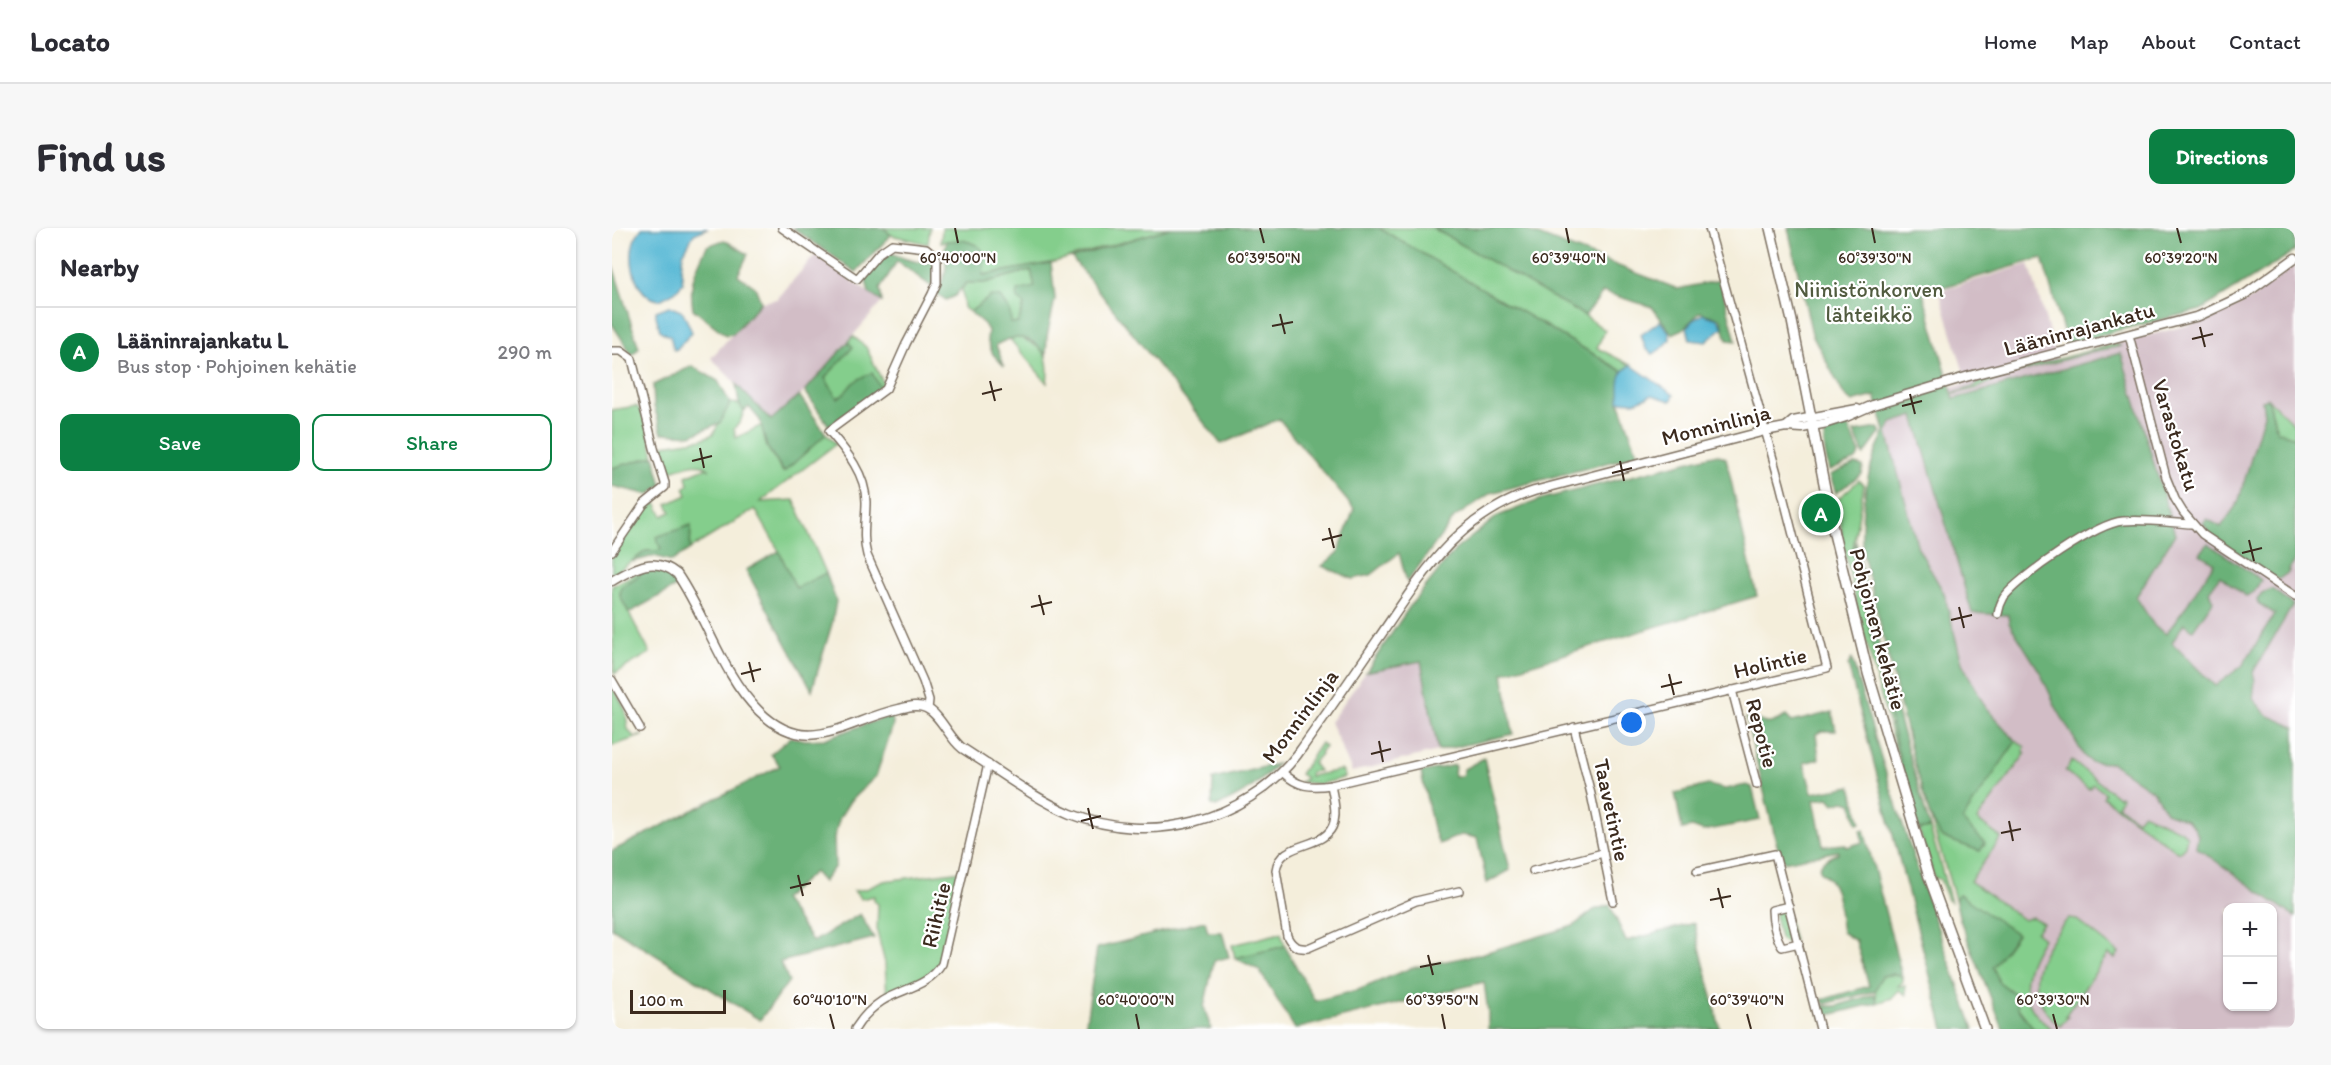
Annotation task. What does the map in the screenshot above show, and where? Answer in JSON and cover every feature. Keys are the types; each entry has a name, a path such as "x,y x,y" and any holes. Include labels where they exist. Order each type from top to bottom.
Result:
{"main road":[{"name":"Pohjoinen kehätie","path":"1770,228 1790,310 1810,422 1842,571 1886,737 1929,877 1985,1029"}],"street":[{"path":"612,581 648,564 659,564 672,569 685,585 746,696 765,717 784,729 797,734 817,735 896,710 916,706 928,709 930,700 923,681 867,555 864,537 866,501 862,481 843,447 829,431 886,388 937,283 937,261 935,255 926,248 892,244 879,253 857,279 782,228"},
{"name":"Holintie","path":"1282,772 1291,781 1302,786 1314,788 1330,785 1827,668 1780,484 1709,228"},
{"name":"Lääninrajankatu","path":"1810,422 1969,376 2199,316 2225,305 2265,282 2295,258"},
{"name":"Varastokatu","path":"2129,335 2170,489 2182,512 2202,534 2295,596"},
{"path":"612,351 621,351 632,359 665,487 644,504 612,551"},
{"name":"Monninlinja","path":"928,709 954,742 1068,812 1099,823 1142,829 1169,827 1211,817 1244,801 1282,772 1311,736 1436,557 1454,537 1476,519 1503,502 1526,494 1786,426 1793,421 1810,422"},
{"path":"1998,614 2004,597 2015,586 2071,546 2106,526 2122,521 2192,524"},
{"path":"612,680 640,728"},
{"name":"Repotie","path":"1732,690 1757,784"},
{"name":"Taavetintie","path":"1574,727 1589,784 1613,901"},
{"name":"Riihitie","path":"855,1029 873,1007 926,982 933,977 942,964 988,764"},
{"path":"1330,785 1335,813 1332,828 1322,838 1287,852 1277,863 1276,870 1290,943 1296,947 1308,948 1416,901 1459,891"},
{"path":"1533,871 1603,853"},
{"path":"1697,871 1775,854 1820,1029"},
{"path":"1789,906 1772,910 1772,917 1782,947 1799,944"}],"shaded area":[{"path":"815,255 882,302 805,391 771,420 711,358 761,302 777,299"},
{"path":"2029,264 2057,359 2204,321 2252,298 2295,265 2295,1029 2034,1029 1959,894 1979,778 1880,409 1967,383 1939,291"},
{"path":"1421,661 1438,751 1352,772 1330,722 1366,672"}],"green space":[{"path":"793,228 884,228 891,235 856,272"},
{"path":"884,228 930,228 928,244 891,235"},
{"path":"942,228 1170,228 1051,263 982,275 947,241 941,242"},
{"path":"1170,228 1379,228 1622,371 1619,401 1638,455 1491,493 1454,518 1407,582 1399,553 1371,575 1353,579 1322,566 1338,553 1354,509 1279,419 1221,444 1072,258"},
{"path":"1379,228 1433,228 1585,316 1605,330 1597,348 1631,365 1622,371"},
{"path":"1433,228 1520,228 1678,289 1720,280 1736,341 1727,340 1721,319 1700,312 1683,329 1672,334 1652,307 1603,292 1585,316"},
{"name":"Niinistönkorven lähteikkö","path":"1788,228 2295,228 2295,251 2201,310 2115,331 2068,347 2042,258 1923,293 1954,399 2121,353 2175,534 2136,597 2155,627 2166,634 2214,563 2200,554 2208,543 2261,580 2254,592 2246,596 2220,576 2209,591 2213,601 2193,630 2184,623 2172,643 2215,686 2243,665 2275,614 2258,603 2257,599 2262,593 2272,589 2293,605 2253,672 2255,681 2253,699 2267,715 2295,727 2295,917 2196,847 2198,836 2195,828 2187,820 2166,812 2154,792 2112,763 2091,762 2084,756 2056,707 2040,672 2009,623 2008,615 1972,613 1914,416 1892,423 1887,433 1918,548 1944,593 1962,663 1986,708 2016,741 1962,820 1985,843 1980,851 1941,837 1929,813 1914,762 1863,554 1862,523 1865,491 1878,445 1885,431 1875,396 1852,402 1844,395 1812,334"},
{"path":"724,240 748,254 738,275 755,287 761,302 733,334 726,335 693,309 692,300 692,284 696,269 707,246"},
{"path":"962,240 976,245 983,252 983,275 1051,263 1055,299 1047,336 1046,356 1036,344 1024,338 1010,339 996,345 1004,366 993,354 987,340 988,331 984,324 970,312 991,296 1000,297 1010,311 1011,323 1018,323 1024,305 1017,297 1018,291 1035,287 1031,270 984,283 966,283 955,296 946,300 937,294 946,269 944,252 947,241"},
{"path":"886,250 909,260 934,262 935,274 932,287 897,261 880,289 882,302 869,293 865,277"},
{"path":"612,263 639,348 632,355 612,324"},
{"path":"1031,270 1035,287 1017,297 1024,305 1018,323 1011,323 991,296 970,312 964,308 962,289 966,283 984,283"},
{"path":"853,336 866,347 884,385 881,389 872,373 851,385 847,394 837,398 825,378 852,347 848,342"},
{"path":"1017,336 1043,352 1048,364 1047,383 1009,338"},
{"path":"848,342 853,347 825,378 837,398 857,380 872,373 881,389 829,426 805,391"},
{"path":"2114,344 2122,346 2091,352 2003,377 1978,388 1928,401 1973,387 1987,378"},
{"path":"692,366 718,381 730,403 720,423 691,435 662,433 654,406 653,385"},
{"path":"736,384 771,420 799,395 826,434 784,472 767,447 760,420 749,407 744,411 739,404"},
{"path":"2268,399 2295,425 2295,437 2277,431"},
{"path":"2268,399 2277,431 2295,437 2295,559 2289,572 2279,579 2273,578 2210,534 2203,523 2207,519 2221,527 2238,503 2264,414 2262,401"},
{"path":"730,403 739,404 744,411 740,422 734,429 736,438 762,425 767,447 783,472 826,434 836,444 760,502 794,500 826,573 796,589 779,551 755,509 690,549 691,525 657,541 661,548 658,551 646,551 612,575 612,555 641,510 656,503 663,516 671,512 667,504 687,495 684,488 688,485 686,476 705,468 710,470 697,464 671,471 667,469 660,449 664,445 702,439 713,434"},
{"path":"636,406 643,415 654,456 612,468 612,410"},
{"path":"1842,421 1848,427 1860,453 1856,460 1829,471 1824,448 1825,435 1834,425"},
{"path":"1878,428 1881,432 1864,455 1854,432"},
{"path":"1717,454 1726,458 1757,596 1503,673 1513,734 1438,751 1421,661 1366,672 1410,606 1455,550 1498,516 1542,499"},
{"path":"654,456 662,485 649,495 612,486 612,468"},
{"path":"1855,464 1863,466 1862,474 1836,493 1830,475"},
{"path":"1859,480 1864,485 1852,553 1910,803 1859,615 1843,544 1838,499"},
{"path":"691,525 690,549 672,561 654,556 632,562 646,551 661,549 656,537"},
{"path":"1856,542 1886,674 1930,828 1919,830 1910,803 1852,553"},
{"path":"779,551 796,588 826,573 836,601 832,624 812,690 746,570"},
{"path":"651,568 668,573 679,585 629,613 620,596 621,587 640,575 644,569"},
{"path":"644,569 640,575 621,587 620,596 650,653 614,674 612,586"},
{"path":"1852,659 1909,845 1974,1029 1944,1029 1848,665"},
{"path":"612,686 626,711 629,731 636,737 644,735 612,746"},
{"path":"1832,712 1836,731 1822,731 1816,734 1819,759 1804,763 1812,793 1851,786 1861,823 1857,824 1852,803 1844,801 1834,804 1829,798 1814,800 1823,846 1845,844 1847,847 1863,842 1860,830 1864,830 1902,976 1895,974 1882,976 1875,991 1825,1004 1821,1000 1869,986 1856,941 1842,932 1835,891 1819,867 1823,861 1838,851 1784,862 1778,849 1746,718 1753,716 1762,722 1769,723 1786,716 1792,722"},
{"path":"892,715 893,725 876,776 850,801 840,817 834,837 835,866 823,882 814,872 783,899 813,942 860,914 874,938 780,962 789,981 760,1020 612,928 612,851 780,766 771,754 791,737 806,740 824,739"},
{"path":"2016,741 2025,747 2023,751 2026,753 1977,820 2001,838 1970,881 2024,920 2032,917 2043,923 2036,932 2043,938 2030,963 2025,986 2032,1009 2052,1029 2034,1029 2018,1008 2015,994 1999,982 1960,894 1955,899 1929,813 1941,837 1980,851 1985,843 1961,820"},
{"path":"1321,743 1325,747 1313,763 1319,771 1310,772 1310,776 1341,770 1344,778 1320,784 1300,782 1306,778 1300,774"},
{"path":"1484,758 1510,870 1487,883 1477,838 1461,835 1439,844 1433,828 1421,772 1455,765 1454,776 1462,776 1464,769"},
{"path":"2072,761 2118,797 2120,796 2122,798 2117,805 2137,820 2143,813 2182,831 2187,837 2185,846 2179,852 2175,850 2103,797 2105,793 2093,784 2089,789 2065,771"},
{"path":"1277,764 1249,789 1216,807 1212,805 1213,779"},
{"path":"1708,785 1725,789 1747,785 1752,787 1760,820 1703,831 1692,827 1682,829 1675,793"},
{"path":"1930,828 1951,902 1948,900 1940,879 1934,878 1919,830"},
{"path":"963,871 941,961 928,977 887,996 885,963 877,932 878,904 874,901 874,896 861,899 854,891 866,889 884,881"},
{"path":"1959,894 2017,934 1993,967 1999,982 2015,994 2018,1008 2034,1029 2003,1029 1960,920 1955,899"},
{"path":"1610,905 1626,941 1694,923 1720,1029 1488,1029 1484,982 1295,1029 1259,970 1235,958 1285,946 1315,1001 1358,990 1411,968 1477,955 1573,926 1594,910"},
{"path":"1784,910 1794,941 1786,943 1780,939 1775,916 1776,912"},
{"path":"2068,919 2077,920 2119,953 2115,958 2108,954 2060,1026 2043,1007 2038,997 2036,976 2043,954"},
{"path":"1205,921 1208,932 1222,932 1229,957 1214,961 1204,1007 1211,1029 1085,1029 1097,948"},
{"path":"1281,933 1285,946 1235,958 1232,945"},
{"path":"1895,974 1902,976 1903,982 1898,986 1905,986 1906,995 1899,990 1892,998 1877,1003 1875,986 1882,976"},
{"path":"1875,994 1877,1003 1821,1017 1818,1006 1836,1006"}],"water":[{"path":"642,228 708,228 694,234 683,254 681,269 683,283 675,292 660,300 645,293 633,270 633,245"},
{"path":"669,306 683,312 692,332 674,350 670,336 660,331 656,316 656,311"},
{"path":"1703,314 1718,319 1723,327 1706,342 1690,340 1687,327"},
{"path":"1660,321 1669,332 1670,339 1665,346 1653,354 1646,349 1641,335"},
{"path":"1631,365 1674,395 1671,401 1652,395 1635,402 1619,401 1620,376"}],"place":[{"name":"Lääninrajankatu L","path":"1821,513"}]}
